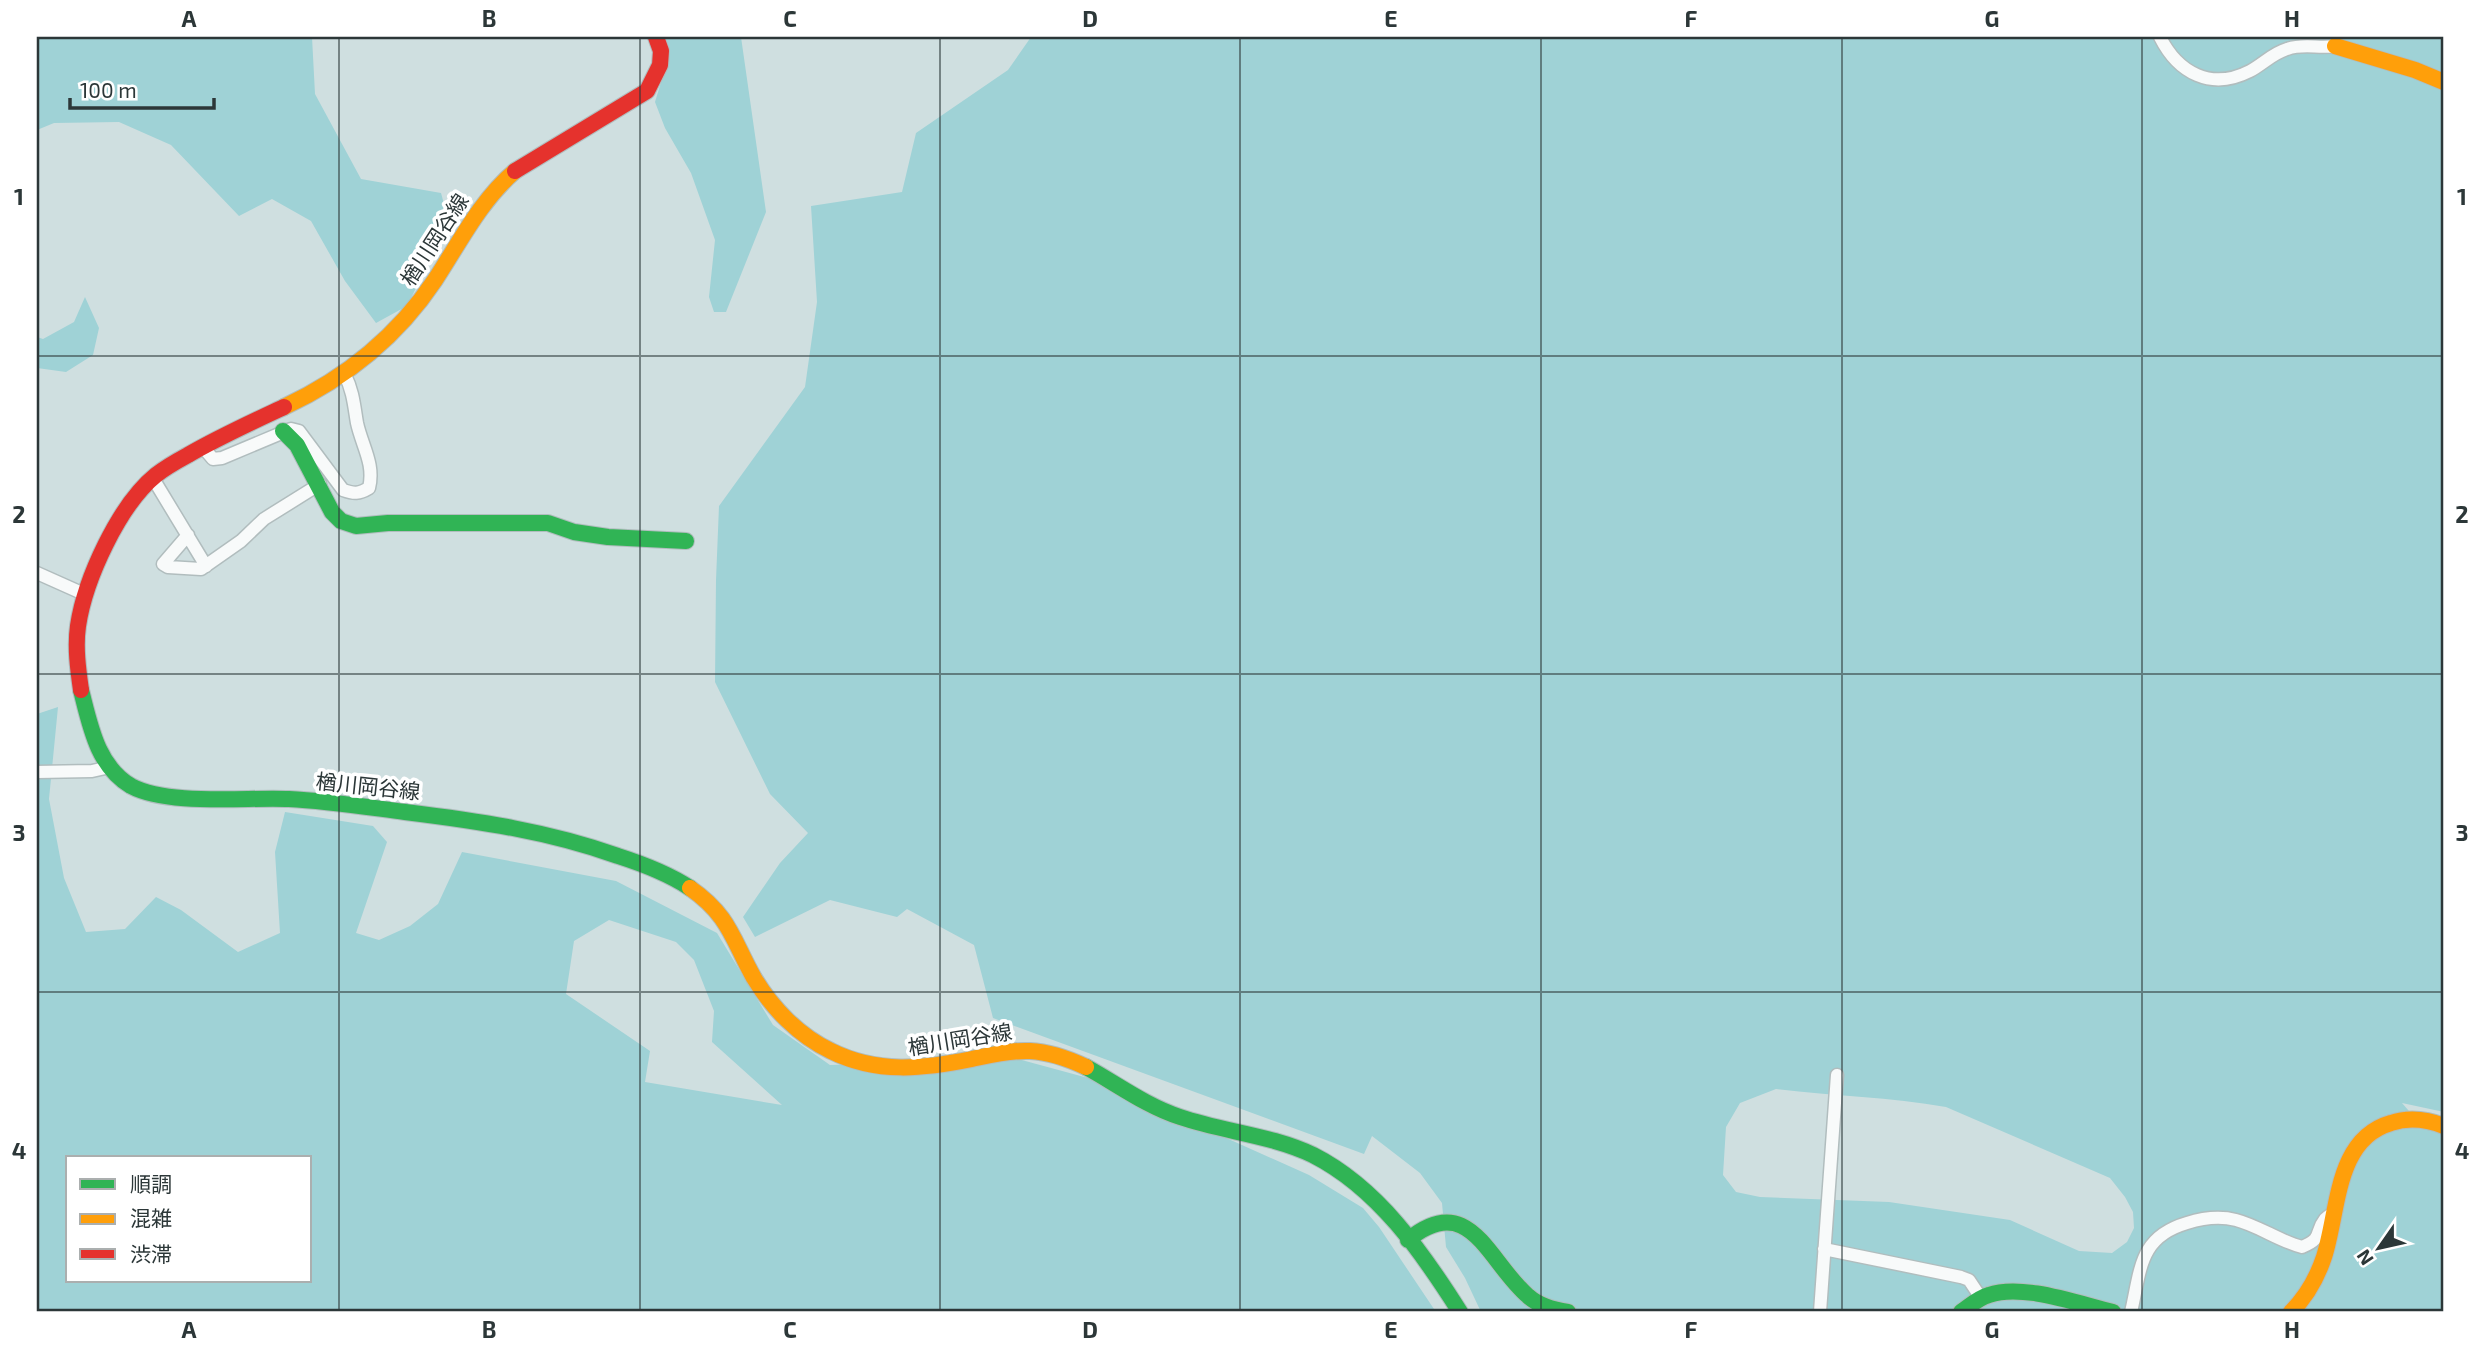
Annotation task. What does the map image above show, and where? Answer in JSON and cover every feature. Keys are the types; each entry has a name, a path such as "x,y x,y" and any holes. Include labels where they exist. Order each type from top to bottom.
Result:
{"main road":[{"name":"楢川岡谷線","path":"656,37 662,54 660,69 647,91 505,178 486,199 418,303 383,341 345,375 299,401 202,446 155,474 133,499 84,594 76,625 76,668 97,750 110,767 135,788 157,796 293,799 473,820 529,831 621,857 673,878 706,899 724,918 756,981 781,1015 808,1038 833,1053 874,1066 903,1070 932,1068 999,1054 1043,1052 1080,1064 1139,1099 1179,1117 1279,1142 1313,1156 1369,1194 1408,1240 1460,1312"},
{"path":"2335,46 2415,70 2444,82"},
{"path":"283,431 297,445 320,484 332,512 341,521 356,526 388,523 548,523 574,532 608,537 686,541"},
{"path":"2291,1312 2311,1288 2324,1260 2344,1174 2354,1151 2364,1137 2401,1119 2415,1118 2444,1126"},
{"path":"1408,1240 1422,1229 1438,1222 1458,1223 1477,1238 1530,1298 1547,1307 1567,1312"},
{"path":"1961,1312 1981,1298 2008,1291 2113,1312"}],"street":[{"path":"2160,37 2169,54 2185,69 2214,79 2225,79 2250,70 2287,49 2313,45 2327,48 2335,46"},
{"path":"2318,37 2335,46"},
{"path":"202,446 213,459 222,458 283,431 299,431 342,490 360,493 369,488 372,477 358,424 354,391 345,375"},
{"path":"188,535 163,564 195,570 206,566 241,541 264,519 320,484"},
{"path":"158,485 206,566"},
{"path":"37,573 84,594"},
{"path":"37,772 93,771 110,767"},
{"path":"1819,1312 1837,1075"},
{"path":"2131,1312 2149,1245 2172,1227 2214,1218 2235,1220 2302,1247 2313,1242 2325,1219 2336,1211"},
{"path":"1824,1249 1961,1277 1969,1280 1981,1298"}],"shaded area":[{"path":"37,37 312,37 315,94 361,179 441,193 449,222 407,306 376,323 345,281 311,221 272,199 239,216 171,145 119,122 54,123 37,130"},
{"path":"665,37 741,37 766,212 726,312 714,312 709,297 715,240 691,173 665,128 655,102 665,69"},
{"path":"1031,37 2444,37 2444,1112 2402,1103 2415,1118 2444,1133 2444,1312 1481,1312 1446,1247 1442,1203 1420,1173 1372,1136 1364,1154 993,1018 974,945 907,909 897,917 830,900 755,937 743,917 780,863 808,833 770,794 715,682 719,506 805,387 817,302 811,206 902,192 916,133 1008,70","holes":["1776,1089 1946,1107 2110,1178 2133,1212 2134,1228 2127,1242 2112,1253 2079,1251 2010,1220 1889,1202 1760,1197 1736,1192 1723,1175 1726,1127 1740,1103"]},
{"path":"85,297 99,328 93,355 66,372 37,368 37,337 43,339 74,322"},
{"path":"58,707 49,799 64,878 86,932 125,929 156,897 181,910 238,952 280,933 275,852 285,812 373,826 387,842 356,933 379,940 410,926 438,904 462,852 616,881 717,933 773,1025 830,1065 1018,1059 1099,1081 1309,1175 1363,1208 1379,1227 1436,1312 37,1312 37,714","holes":["609,920 676,942 694,960 714,1011 712,1042 782,1105 645,1082 650,1051 566,994 574,941"]}],"traffic: fast":[{"path":"283,431 297,445 332,512 341,521 356,526 388,523 548,523 574,532 608,537 686,541"},
{"path":"81,690 97,744 110,767 119,778 147,792 186,798 318,801 486,823 592,847 637,862 690,888"},
{"path":"1086,1067 1167,1112 1297,1148 1336,1169 1358,1185 1397,1223 1460,1312"},
{"path":"1408,1240 1429,1226 1447,1222 1463,1226 1476,1236 1528,1296 1547,1307 1568,1312"},
{"path":"1961,1312 1985,1296 2018,1291 2051,1296 2113,1312"}],"traffic: slow":[{"path":"2335,46 2415,70 2444,82"},
{"path":"284,407 307,396 349,369 387,338 420,301 491,195 515,171"},
{"path":"690,888 722,918 769,1000 797,1029 831,1051 866,1063 900,1067 936,1065 1001,1053 1030,1051 1059,1056 1086,1067"},
{"path":"2291,1312 2307,1293 2321,1265 2342,1179 2359,1144 2373,1131 2398,1121 2418,1120 2444,1126"}],"traffic: jam":[{"path":"515,171 647,91 660,65 661,51 656,37"},
{"path":"81,690 77,642 82,607 96,565 129,505 142,488 168,467 200,448 284,407"}]}
